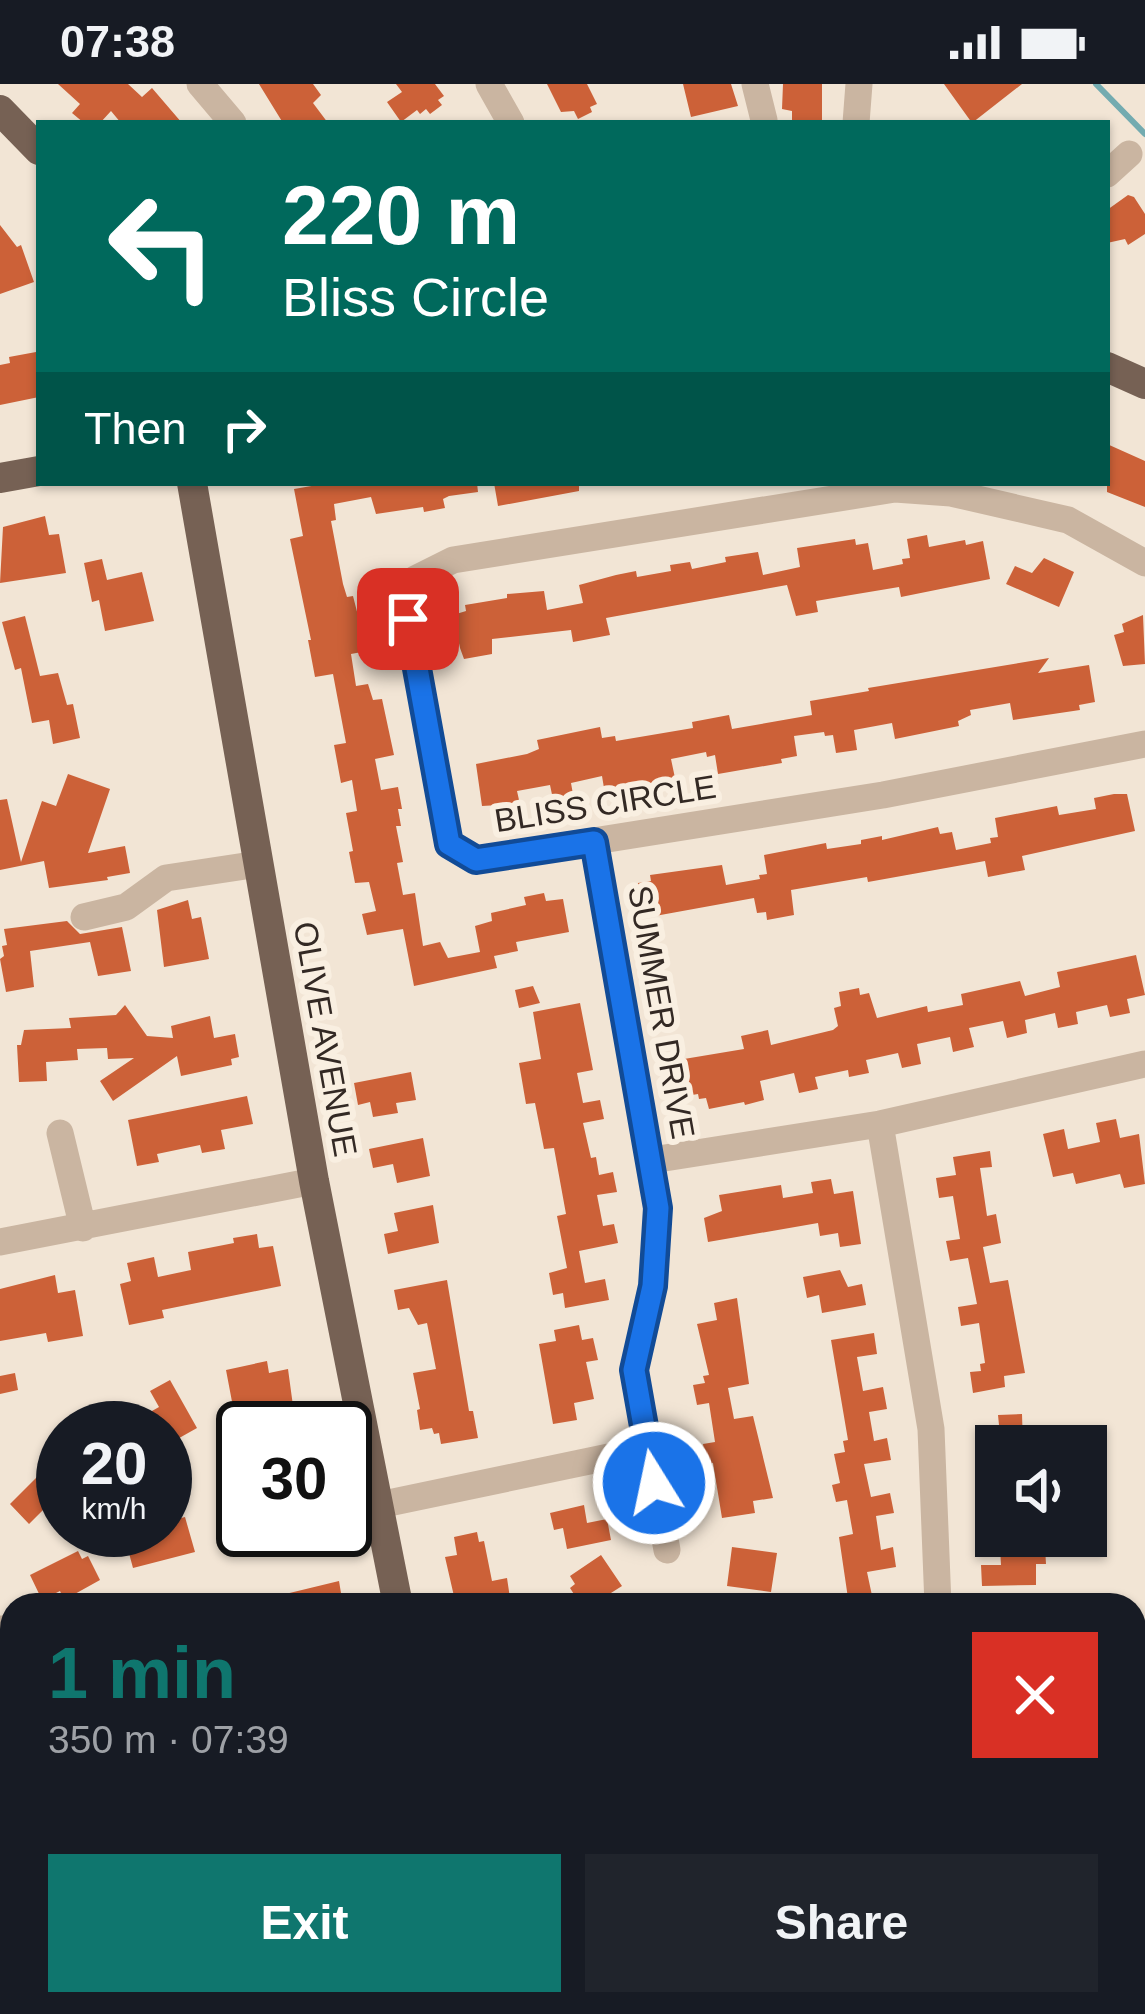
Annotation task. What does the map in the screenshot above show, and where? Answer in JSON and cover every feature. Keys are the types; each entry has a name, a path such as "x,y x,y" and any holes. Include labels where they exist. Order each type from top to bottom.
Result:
{"main road":[{"path":"0,110 36,147"},
{"path":"1110,368 1145,384"},
{"path":"0,478 36,472"},
{"name":"OLIVE AVENUE","path":"192,486 314,1181 396,1593"}],"street":[{"path":"200,84 230,120"},
{"path":"489,84 509,120"},
{"path":"755,84 764,120"},
{"path":"856,120 859,84"},
{"path":"1110,171 1129,154"},
{"name":"BLISS CIRCLE","path":"1145,563 1068,520 951,493 863,488 453,560 416,579 408,619 449,844 476,860 883,795 1145,744"},
{"name":"SUMMER DRIVE","path":"594,842 658,1208 653,1286 634,1370 667,1550"},
{"path":"84,917 126,907 166,878 259,864"},
{"path":"652,1160 880,1124 1145,1064"},
{"path":"880,1124 931,1429 938,1593"},
{"path":"60,1133 83,1228"},
{"path":"0,1242 314,1181"},
{"path":"379,1504 647,1449"}],"building":[{"path":"58,84 128,84 142,97 152,88 179,120 118,120 111,111 103,120 80,120 72,113 80,104"},
{"path":"259,84 313,84 321,95 313,103 326,120 281,120"},
{"path":"396,84 435,84 444,96 438,100 442,105 430,114 426,109 420,114 417,110 400,120 387,102 402,92"},
{"path":"547,84 587,84 597,104 578,119 574,111 561,112"},
{"path":"683,84 731,84 738,106 691,117"},
{"path":"783,84 822,84 822,120 792,120 792,111 782,109"},
{"path":"944,84 1022,84 976,120 970,120"},
{"path":"1128,195 1134,197 1145,214 1145,234 1128,245 1125,239 1110,242 1110,208"},
{"path":"0,225 17,247 21,245 34,282 0,294"},
{"path":"36,352 36,398 0,405 0,365 10,363 9,357"},
{"path":"1110,445 1145,461 1145,507 1107,492"},
{"path":"477,486 478,492 449,496 443,499 445,508 424,512 423,507 376,514 371,497 334,504 336,520 331,521 343,584 347,597 353,596 367,651 351,654 356,686 368,684 373,700 382,699 394,755 375,759 381,790 398,787 402,809 398,809 401,826 396,826 403,862 397,863 403,895 415,893 423,946 440,942 448,958 480,952 475,926 492,921 491,913 526,905 524,897 544,893 546,901 563,899 569,932 516,942 518,951 494,956 497,968 414,986 403,929 367,935 362,914 376,911 369,882 355,883 346,813 357,811 352,780 341,783 334,745 346,743 333,674 315,677 290,539 303,536 294,489"},
{"path":"495,486 579,486 579,491 498,506"},
{"path":"45,516 49,535 59,534 66,573 0,583 3,527"},
{"path":"927,535 929,547 983,541 990,579 901,597 899,587 816,601 818,612 796,616 787,585 606,618 610,635 573,642 571,630 492,639 492,654 464,659 453,615 466,611 465,605 507,598 507,594 544,591 547,610 583,603 579,585 636,571 637,577 671,571 670,565 690,562 692,569 758,552 763,575 800,567 797,548 855,539 856,545 868,543 873,570 903,564 902,559 910,558 907,539"},
{"path":"1044,558 1074,572 1059,607 1006,584 1015,566 1032,573"},
{"path":"102,559 107,580 142,572 154,621 105,631 99,600 92,602 84,563"},
{"path":"1143,615 1145,664 1123,666 1114,635 1124,632 1122,624"},
{"path":"25,616 40,676 58,673 67,705 73,704 80,738 53,744 49,720 32,723 21,668 15,670 2,622"},
{"path":"1049,658 1038,673 1089,665 1095,702 1079,705 1080,710 1013,720 1010,703 970,710 971,715 958,721 959,726 895,739 892,723 854,730 857,750 836,753 833,735 794,736 797,756 781,759 782,763 718,774 715,755 707,757 706,752 671,759 675,778 667,783 605,794 602,776 571,783 574,800 554,804 550,785 517,791 521,809 501,813 499,805 482,806 476,764 527,754 539,749 537,740 600,727 602,738 615,736 616,741 693,728 692,722 729,715 732,729 812,715 810,701 868,688"},
{"path":"68,774 110,789 88,853 125,846 130,873 49,888 44,861 0,870 0,800 7,799 21,862 42,801 56,806"},
{"path":"1127,794 1135,831 1022,856 1025,870 988,877 985,861 791,890 794,915 767,920 766,912 757,913 754,898 644,918 638,883 651,881 650,875 722,865 726,885 767,874 764,855 826,843 827,849 861,844 861,840 938,827 940,834 952,832 956,850 991,843 990,838 998,837 995,818 1057,806 1059,815 1096,809 1094,798"},
{"path":"188,900 192,919 201,917 209,959 164,967 157,910"},
{"path":"67,921 80,934 122,927 131,971 98,976 90,942 30,951 34,987 6,992 0,959 2,946 7,945 4,929"},
{"path":"1136,955 1145,995 1127,999 1130,1013 1110,1017 1107,1005 1076,1012 1078,1024 1058,1028 1055,1013 1025,1020 1027,1033 1007,1038 1003,1021 969,1028 974,1047 953,1052 950,1037 917,1044 921,1064 902,1068 898,1053 866,1060 869,1073 849,1077 848,1070 815,1077 818,1089 799,1093 794,1073 760,1081 764,1100 745,1105 709,1109 706,1098 686,1096 678,1060 744,1049 741,1036 768,1030 771,1045 833,1030 838,1026 834,1008 841,1006 839,992 859,988 860,995 869,993 877,1018 927,1006 928,1012 963,1005 961,994 1020,981 1025,996 1060,987 1057,972"},
{"path":"533,986 540,1003 519,1008 515,990"},
{"path":"580,1003 593,1070 577,1073 583,1103 600,1100 604,1119 583,1123 599,1175 613,1172 617,1192 597,1195 603,1226 614,1224 618,1243 579,1251 585,1283 605,1279 609,1300 565,1308 563,1293 553,1295 549,1273 567,1268 557,1216 566,1214 554,1148 544,1149 535,1103 526,1104 519,1063 541,1059 533,1012"},
{"path":"125,1005 147,1036 173,1038 171,1026 210,1016 214,1038 235,1034 239,1057 231,1059 232,1065 181,1076 177,1056 113,1101 100,1081 134,1058 108,1059 107,1048 77,1049 78,1060 46,1062 47,1081 19,1082 17,1045 21,1045 24,1030 71,1028 69,1018 116,1015"},
{"path":"411,1072 416,1100 396,1103 398,1113 373,1117 370,1102 358,1105 354,1083"},
{"path":"247,1096 253,1124 221,1130 225,1149 202,1153 200,1145 157,1154 159,1162 137,1166 128,1120"},
{"path":"1116,1119 1120,1138 1139,1134 1145,1184 1124,1188 1120,1174 1076,1184 1073,1173 1053,1177 1043,1134 1064,1129 1068,1149 1100,1142 1096,1123"},
{"path":"423,1138 430,1176 397,1183 393,1164 373,1168 369,1149"},
{"path":"990,1151 992,1167 980,1168 987,1216 996,1214 1001,1243 983,1247 990,1283 1008,1280 1025,1373 1004,1376 1005,1387 973,1393 970,1372 981,1371 980,1364 985,1363 979,1323 961,1326 958,1307 977,1304 968,1258 950,1261 946,1241 960,1239 953,1196 939,1198 936,1178 956,1175 953,1157"},
{"path":"831,1179 834,1194 853,1191 861,1244 840,1247 838,1233 820,1236 818,1223 708,1242 704,1218 722,1211 719,1195 781,1185 783,1198 813,1193 811,1182"},
{"path":"433,1205 439,1243 388,1254 384,1234 398,1231 394,1213"},
{"path":"257,1234 259,1248 273,1246 281,1286 162,1310 164,1318 129,1325 120,1284 131,1281 127,1263 154,1257 158,1277 191,1270 188,1252"},
{"path":"840,1270 848,1287 862,1284 866,1305 822,1313 819,1295 807,1298 803,1277"},
{"path":"55,1275 58,1293 75,1290 83,1336 48,1342 46,1333 0,1341 0,1289"},
{"path":"447,1280 469,1411 473,1411 478,1438 441,1444 439,1433 434,1434 432,1428 420,1430 417,1410 413,1373 436,1369 427,1323 418,1325 409,1308 398,1310 394,1290"},
{"path":"737,1298 749,1384 728,1388 734,1419 753,1416 773,1498 753,1501 755,1513 722,1518 713,1463 706,1464 703,1444 715,1442 709,1403 697,1405 693,1385 705,1383 703,1376 709,1375 697,1324 717,1320 714,1303"},
{"path":"579,1325 582,1340 593,1338 598,1360 586,1362 594,1399 574,1403 577,1420 553,1424 539,1344 556,1341 554,1330"},
{"path":"874,1333 877,1354 857,1357 863,1391 883,1387 887,1409 869,1412 874,1441 887,1438 891,1460 864,1464 871,1497 890,1493 894,1513 876,1516 881,1550 893,1547 896,1567 867,1572 871,1593 847,1593 839,1537 853,1534 847,1500 836,1502 832,1485 840,1483 834,1454 845,1452 843,1441 848,1440 831,1340"},
{"path":"267,1361 269,1373 288,1369 292,1401 232,1401 226,1370"},
{"path":"15,1373 18,1390 0,1394 0,1376"},
{"path":"170,1380 182,1401 156,1401 150,1391"},
{"path":"1022,1414 1022,1425 999,1425 998,1415"},
{"path":"36,1478 36,1517 29,1524 10,1504"},
{"path":"584,1505 587,1523 607,1519 611,1540 567,1549 563,1528 554,1530 550,1513"},
{"path":"477,1532 479,1542 484,1541 492,1581 507,1578 509,1593 453,1593 445,1557 457,1555 454,1537"},
{"path":"732,1547 777,1553 771,1592 727,1586"},
{"path":"601,1555 622,1586 611,1593 573,1593 570,1576"},
{"path":"66,1557 88,1557 100,1580 77,1593 39,1593 30,1575"},
{"path":"130,1557 176,1557 133,1568"},
{"path":"1001,1557 1046,1557 1046,1564 1036,1564 1036,1585 982,1586 981,1565 1001,1565"},
{"path":"339,1581 341,1593 290,1593"}],"waterway":[{"path":"1096,84 1145,134"}],"route":[{"path":"408,619 449,844 476,860 594,842 658,1208 653,1286 634,1370 654,1483"}]}
